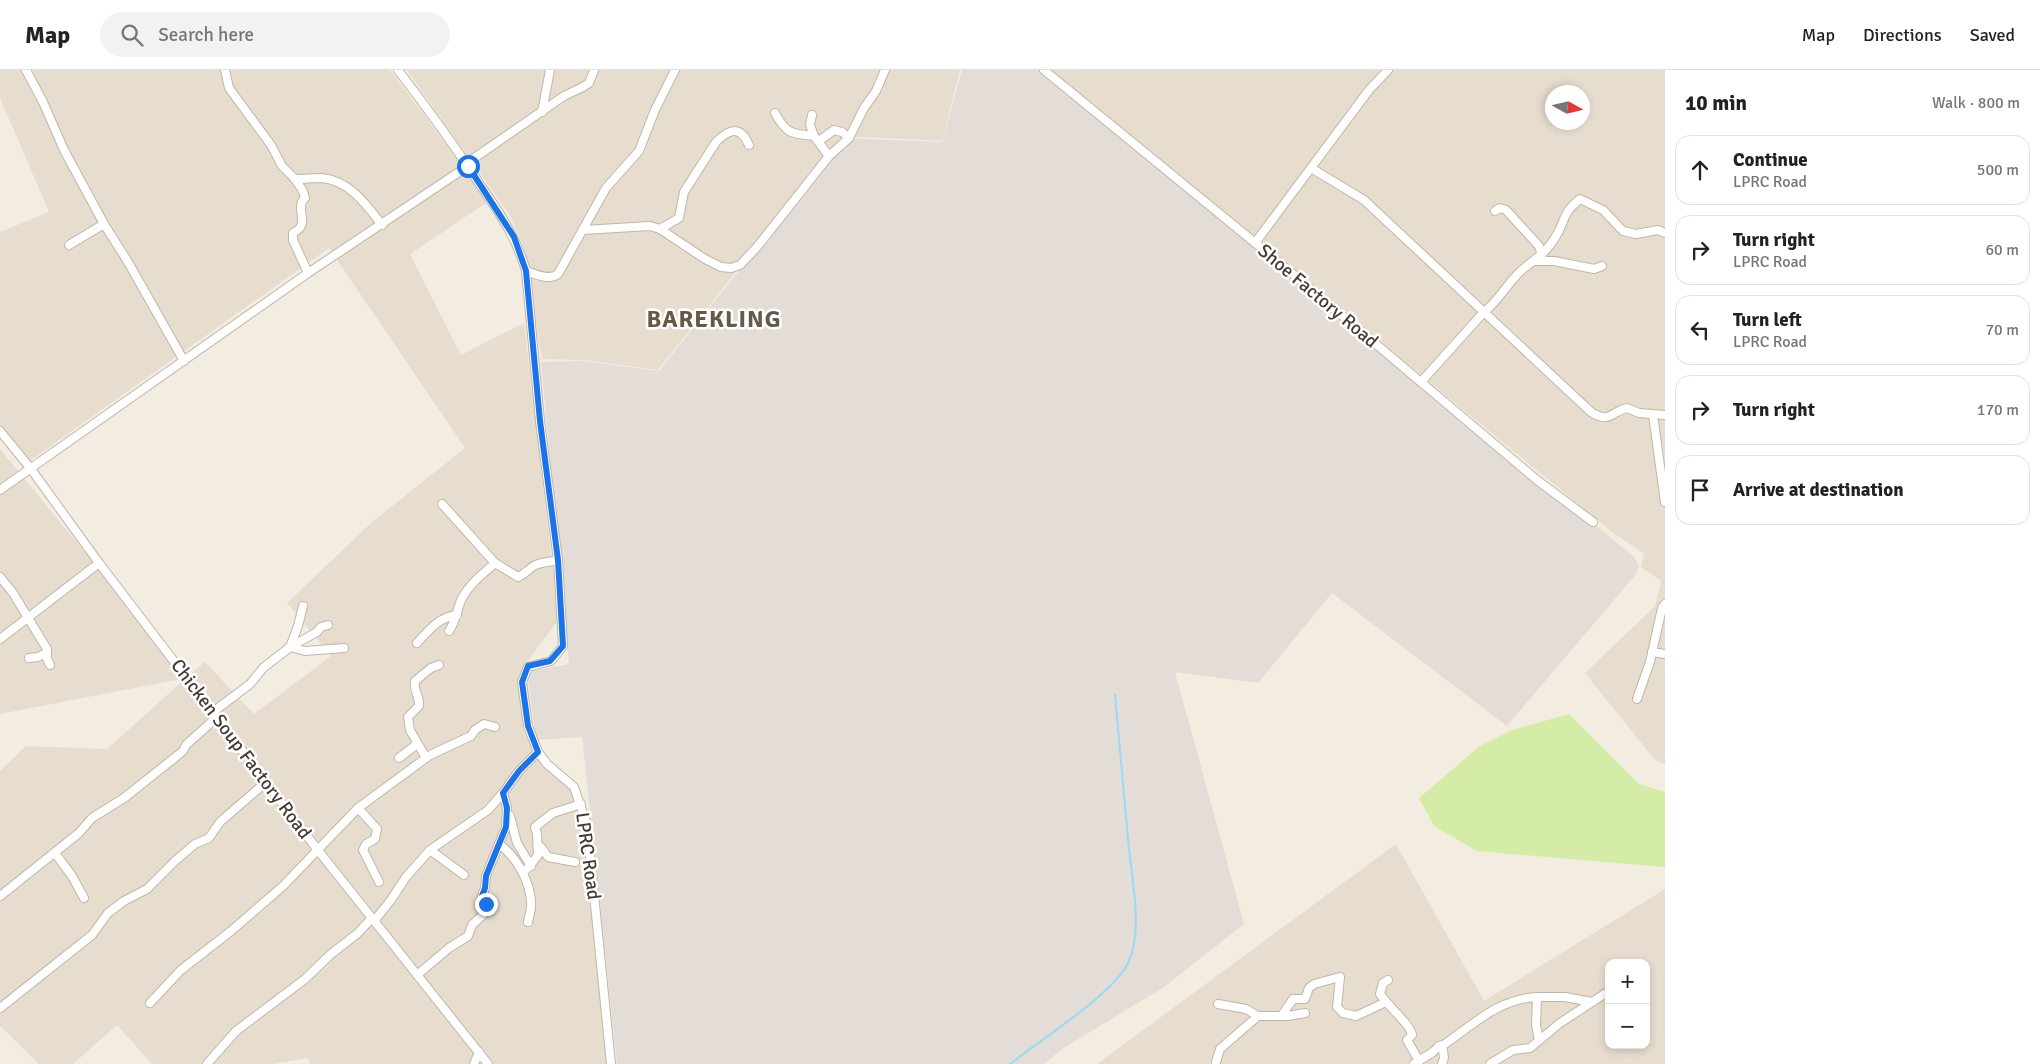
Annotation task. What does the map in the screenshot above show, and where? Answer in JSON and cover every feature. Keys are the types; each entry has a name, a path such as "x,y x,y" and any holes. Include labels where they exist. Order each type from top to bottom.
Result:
{"street":[{"path":"26,70 44,102 64,150 104,224 184,360"},
{"path":"225,70 229,88 271,145 282,166 295,179 303,191 305,198 300,206 303,221 299,230 294,234 293,240 308,274"},
{"name":"LPRC Road","path":"398,70 468,164 514,237 526,271 540,421 558,560 563,646 550,661 528,666 522,682 528,726 538,752 547,764 574,787 587,825 611,1064"},
{"path":"542,112 550,70"},
{"path":"0,490 564,96 583,88 589,83 594,70"},
{"path":"526,271 546,276 556,276 564,267 606,188 639,151 655,110 675,70"},
{"path":"583,230 650,226 660,229 721,267 731,268 740,265 757,247 829,156 849,138 864,108 876,91 885,70"},
{"name":"Shoe Factory Road","path":"1044,70 1256,243 1537,480 1592,522"},
{"path":"1256,243 1369,90 1388,70"},
{"path":"775,113 786,130 791,134 816,138 834,130 842,132 849,138"},
{"path":"812,115 810,125 816,138 829,156"},
{"path":"660,229 679,218 684,192 716,142 723,135 734,131 741,133 746,137 749,145"},
{"path":"1311,168 1364,200 1483,313 1597,416 1610,417 1626,408 1639,413 1665,415"},
{"path":"295,179 323,178 343,185 362,198 382,224"},
{"path":"1421,382 1483,313 1494,304 1522,270 1539,258 1557,236 1569,208 1580,199 1603,210 1623,231 1636,234 1658,230 1665,233"},
{"path":"1495,211 1500,208 1506,210 1539,246 1539,258"},
{"path":"69,244 104,224"},
{"path":"1539,258 1594,269 1602,266"},
{"path":"1654,415 1665,502"},
{"name":"Chicken Soup Factory Road","path":"0,431 31,469 99,563 317,850 488,1064"},
{"path":"442,504 495,563 518,577 527,574 532,567 538,564 558,560"},
{"path":"0,639 99,563"},
{"path":"449,631 457,615 462,598 472,583 495,563"},
{"path":"0,577 29,617 47,649 46,654 50,666"},
{"path":"1637,699 1647,673 1662,608 1665,604"},
{"path":"290,647 303,606"},
{"path":"417,643 437,622 448,616 457,615"},
{"path":"0,896 79,833 92,818 124,798 173,760 186,745 207,728 215,714 250,684 264,668 290,647 317,632 321,627 328,625"},
{"path":"290,647 306,651 344,648"},
{"path":"1652,652 1665,654"},
{"path":"30,658 46,654"},
{"path":"426,758 410,730 408,717 419,706 419,697 414,684 431,668 439,665"},
{"path":"150,1003 181,970 283,886 358,808 426,758 471,736 475,730 484,724 495,727"},
{"path":"400,758 418,744"},
{"path":"207,1064 236,1030 305,979 331,954 373,919 391,900 406,877 430,850 488,810 504,796 519,771 538,752"},
{"path":"0,1008 92,936 108,913 124,901 147,889 195,844 209,838 220,822 266,782"},
{"path":"417,975 449,948 468,936 472,925 485,913 486,904 482,896 486,876 506,827 507,808 504,796"},
{"path":"504,796 509,804 510,819 517,843 531,866"},
{"path":"523,872 531,866 532,860 538,855 535,827 553,813 581,804"},
{"path":"358,808 377,829 376,837 366,844 364,850 379,882"},
{"path":"499,844 510,852 513,860 523,872 532,903 528,922"},
{"path":"538,847 541,847 548,857 574,862"},
{"path":"430,850 464,875"},
{"path":"55,852 72,876 84,898"},
{"path":"1282,1015 1293,998 1305,999 1308,988 1314,984 1340,977 1337,1007 1343,1013 1356,1016 1386,1002"},
{"path":"1388,980 1383,983 1380,994 1410,1028 1412,1035 1407,1040 1416,1062 1452,1039 1491,1010 1520,998 1565,997 1592,1002"},
{"path":"1490,1064 1513,1050 1530,1048 1560,1023 1605,994"},
{"path":"1537,997 1536,1025 1539,1040"},
{"path":"1218,1004 1246,1009 1258,1016 1288,1016 1305,1013"},
{"path":"1216,1062 1220,1049 1258,1016"},
{"path":"1439,1046 1443,1050 1444,1058 1442,1064"},
{"path":"474,1064 479,1052"}],"shaded area":[{"path":"0,70 390,70 489,201 410,254 461,355 524,323 559,619 530,658 518,682 525,735 574,789 585,830 610,1064 310,1064 308,1058 273,1064 152,1064 117,1025 73,1064 39,1064 0,1026 0,771 26,746 107,749 186,678 0,714 0,449 187,677 205,662 254,714 331,656 287,603 371,523 465,448 329,248 27,463 0,429 0,232 49,212 0,98"},
{"path":"407,70 960,70 942,141 844,136 658,370 582,360 542,359 530,293 526,257 511,217"},
{"path":"962,70 1042,70 1634,557 1639,566 1636,574 1507,726 1332,593 1258,683 1175,672 1244,924 1164,987 1062,1049 1044,1064 617,1064 582,737 536,740 527,672 569,664 541,362 582,361 659,371 845,138 942,142"},
{"path":"1050,70 1665,70 1665,764 1655,760 1585,673 1655,606 1661,581 1641,567 1644,554 1612,532"},
{"path":"1396,844 1484,1001 1665,889 1665,1064 1097,1064"}],"green space":[{"path":"1569,714 1639,784 1665,792 1665,867 1477,851 1434,826 1419,798 1480,746 1512,730"}],"waterway":[{"path":"1010,1064 1092,1003 1120,975 1128,963 1133,950 1136,919 1135,902 1115,695"}],"district":[{"name":"BAREKLING","path":"714,319"}],"route":[{"path":"468,166 514,237 526,271 540,421 558,560 563,646 550,661 528,666 522,682 528,726 538,752 519,771 503,793 507,808 506,827 492,866 486,876 482,896 486,904"}]}
